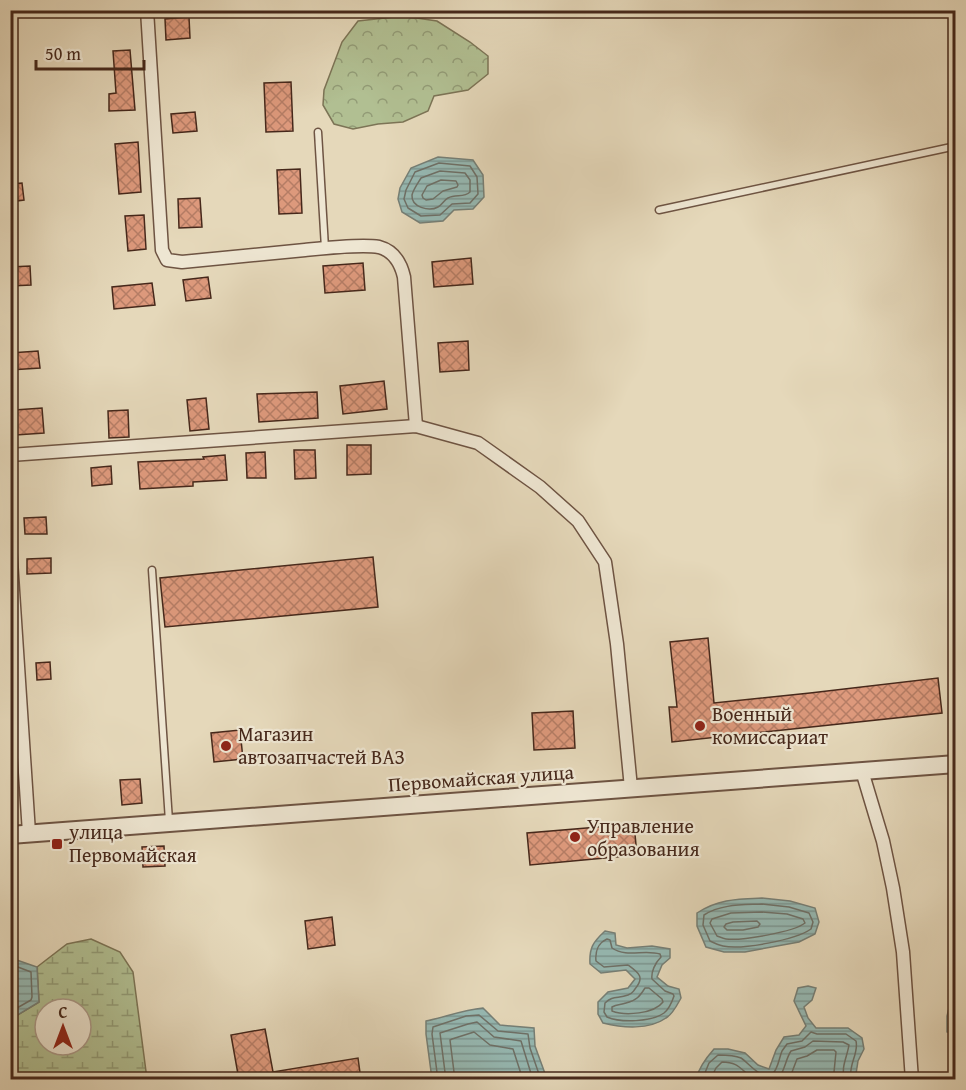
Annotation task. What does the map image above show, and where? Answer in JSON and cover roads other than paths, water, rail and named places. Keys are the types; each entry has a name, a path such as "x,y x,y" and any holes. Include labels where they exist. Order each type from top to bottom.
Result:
{"street":[{"path":"147,10 162,250 167,260 182,262 325,248 358,247 380,248 393,254 401,266 404,277 416,426"},
{"path":"10,455 416,426 478,443 540,487 578,521 605,562 617,644 631,788"},
{"path":"10,545 29,833"},
{"name":"Первомайская улица","path":"10,835 956,764"},
{"path":"862,771 883,841 902,942 912,1080"}],"lane":[{"path":"318,132 325,248"},
{"path":"659,210 956,146"},
{"path":"152,570 169,822"}],"water":[{"path":"438,157 473,160 483,175 484,197 473,209 454,210 443,221 420,223 402,212 398,199 400,188 411,168"},
{"path":"762,898 790,901 815,908 819,922 815,934 799,942 745,952 724,952 706,947 697,926 697,913 720,902"},
{"path":"605,931 615,933 616,945 627,948 652,946 670,949 670,958 662,965 657,977 668,986 679,989 681,998 675,1009 659,1022 652,1025 627,1027 603,1023 598,1014 598,1002 608,992 628,988 635,979 626,970 601,973 590,964 593,946"},
{"path":"11,958 37,967 39,997 33,997 33,1006 11,1019"},
{"path":"955,984 956,1034 947,1032 947,1016"},
{"path":"808,986 816,988 812,1000 804,1007 808,1018 816,1028 848,1028 862,1038 864,1049 858,1061 856,1074 858,1079 696,1079 703,1063 714,1049 745,1053 758,1065 769,1069 784,1037 799,1035 806,1026 794,1001 798,988"},
{"path":"483,1008 500,1025 534,1028 535,1046 547,1079 432,1079 426,1021"}],"place":[{"name":"Военный комиссариат","path":"700,726"},
{"name":"Магазин автозапчастей ВАЗ","path":"226,746"},
{"name":"Управление образования","path":"575,837"},
{"name":"улица Первомайская","path":"57,844"}]}
